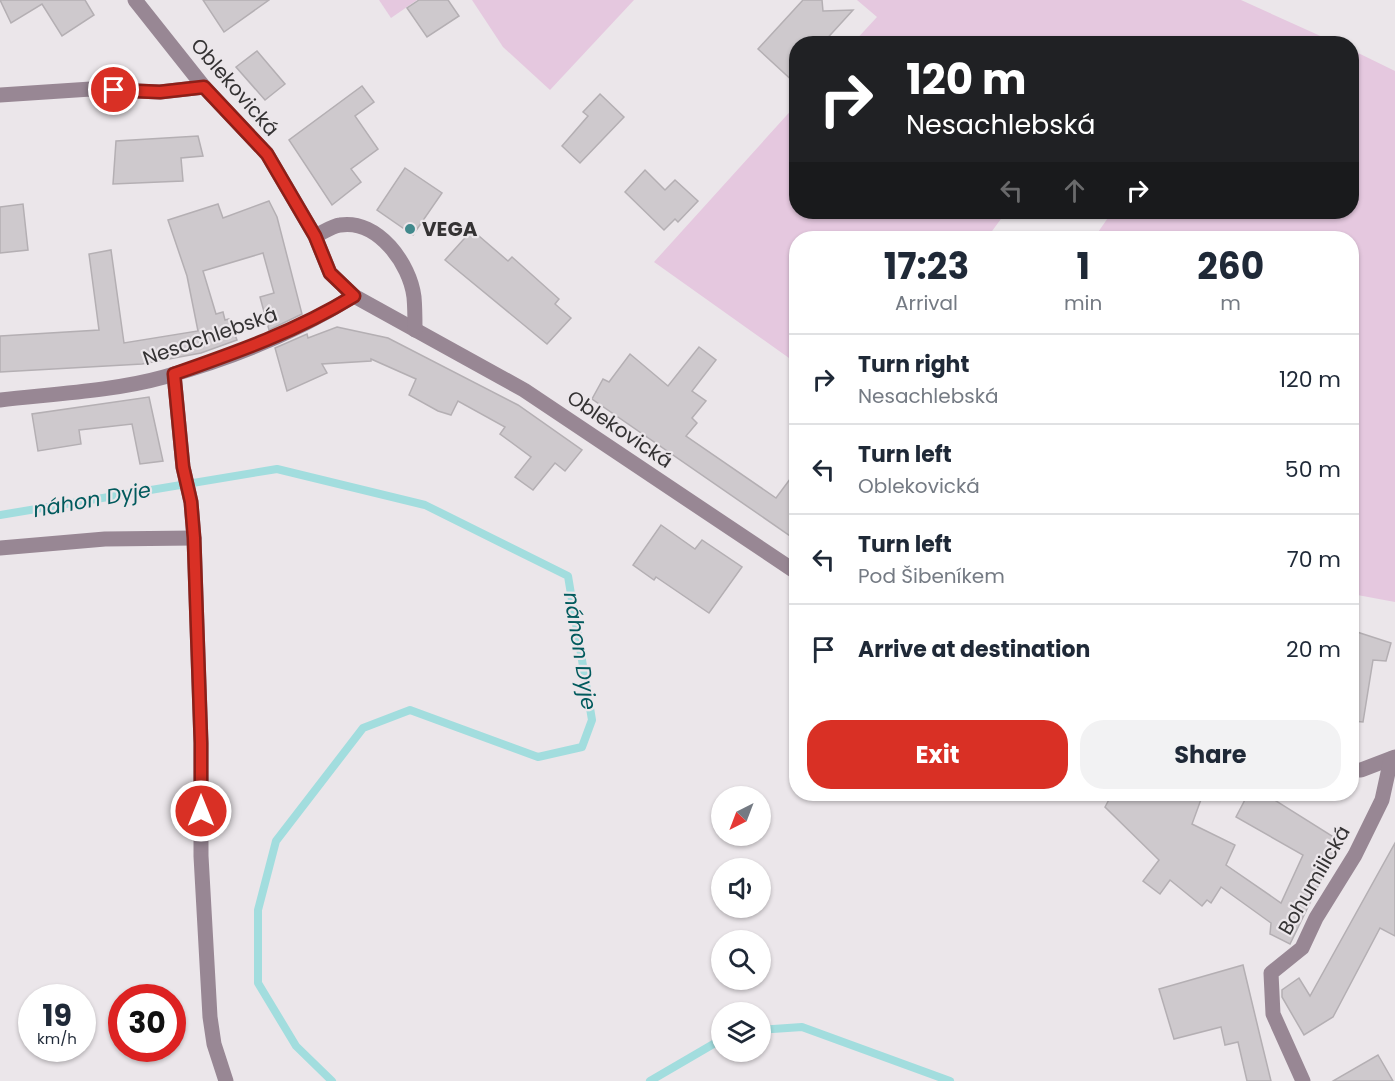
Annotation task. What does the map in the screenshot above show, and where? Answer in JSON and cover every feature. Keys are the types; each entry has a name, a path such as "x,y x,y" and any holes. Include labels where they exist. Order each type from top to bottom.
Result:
{"street":[{"name":"Oblekovická","path":"135,0 204,87 267,154 315,236 330,273 354,296 524,390 789,567"},
{"path":"0,94 91,88 160,92 204,87"},
{"path":"315,236 340,225 363,226 384,240 406,269 414,296 415,330"},
{"name":"Nesachlebská","path":"0,400 72,392 174,374 262,344 320,317 354,296"},
{"path":"174,374 183,467 191,502 194,538 201,743 201,867 210,1017 214,1044 226,1081"},
{"path":"0,548 105,539 194,538"},
{"path":"1359,770 1393,758"},
{"name":"Bohumilická","path":"1303,1081 1273,1014 1271,972 1302,948 1316,918 1355,855 1382,800 1393,758"}],"shaded area":[{"path":"379,0 417,0 391,18"},
{"path":"472,0 634,0 550,90 503,47"},
{"path":"857,0 1241,0 1321,36 859,36 877,17"},
{"path":"1359,53 1395,71 1395,602 1359,595 1359,231 1099,231 1107,219 1359,219"},
{"path":"789,113 789,219 1001,219 992,231 789,231 789,358 654,262"}],"building":[{"path":"0,0 85,0 94,15 62,36 42,4 11,23"},
{"path":"203,0 269,0 224,32"},
{"path":"419,0 448,0 459,16 427,37 407,8"},
{"path":"803,0 822,0 823,11 853,10 829,36 789,36 789,78 758,49"},
{"path":"257,51 285,84 265,100 236,67"},
{"path":"362,86 374,102 355,116 378,149 351,169 361,182 332,205 289,140"},
{"path":"600,94 624,117 580,163 562,146 588,116 583,112"},
{"path":"198,136 203,156 181,158 183,181 113,184 116,141"},
{"path":"405,168 442,193 413,235 377,210"},
{"path":"645,170 665,190 675,180 698,201 678,222 675,219 664,230 625,192"},
{"path":"269,201 277,217 302,314 269,330 260,297 274,293 263,253 203,271 216,314 223,312 225,320 229,319 237,340 201,353 142,364 0,372 0,336 99,330 89,254 111,250 124,343 198,331 187,276 168,220 218,204 223,218"},
{"path":"23,204 28,250 0,253 0,207"},
{"path":"472,230 508,261 512,257 559,299 555,304 571,318 547,344 445,260"},
{"path":"337,327 388,338 518,405 582,450 565,471 555,463 533,490 515,477 531,457 500,434 505,427 458,401 451,415 438,411 409,395 416,379 371,359 371,361 322,364 327,373 287,391 275,348 307,334 308,338"},
{"path":"699,347 716,360 692,391 706,401 692,418 697,423 686,436 776,498 789,480 789,535 592,399 603,379 609,382 630,354 668,386"},
{"path":"149,397 163,461 140,464 132,424 79,430 81,444 38,451 32,414"},
{"path":"661,525 695,549 702,540 742,567 709,613 656,577 654,580 633,565"},
{"path":"1359,633 1391,643 1386,661 1373,660 1363,722 1359,722"},
{"path":"1108,801 1200,801 1192,824 1235,845 1226,865 1281,903 1303,855 1236,817 1244,801 1276,801 1340,841 1290,944 1270,934 1271,923 1221,887 1211,903 1207,900 1202,906 1170,880 1160,894 1143,881 1159,860 1105,807"},
{"path":"1395,843 1395,936 1380,928 1333,1017 1304,1035 1282,997 1282,990 1299,978 1310,996"},
{"path":"1243,965 1271,1081 1247,1081 1238,1042 1225,1045 1221,1027 1174,1039 1159,989"},
{"path":"1378,1055 1393,1081 1333,1081"}],"waterway":[{"name":"náhon Dyje","path":"0,515 277,469 425,505 568,576 592,720 582,747 538,757 410,710 363,728 276,841 258,910 258,983 296,1046 332,1081"},
{"name":"náhon Dyje","path":"771,1029 802,1027 950,1081"},
{"name":"náhon Dyje","path":"650,1081 711,1045"}],"place":[{"name":"VEGA","path":"410,229"}],"route":[{"path":"114,90 160,92 204,87 267,154 315,236 330,273 354,296 320,317 262,344 174,374 183,467 191,502 194,538 201,811"}]}
